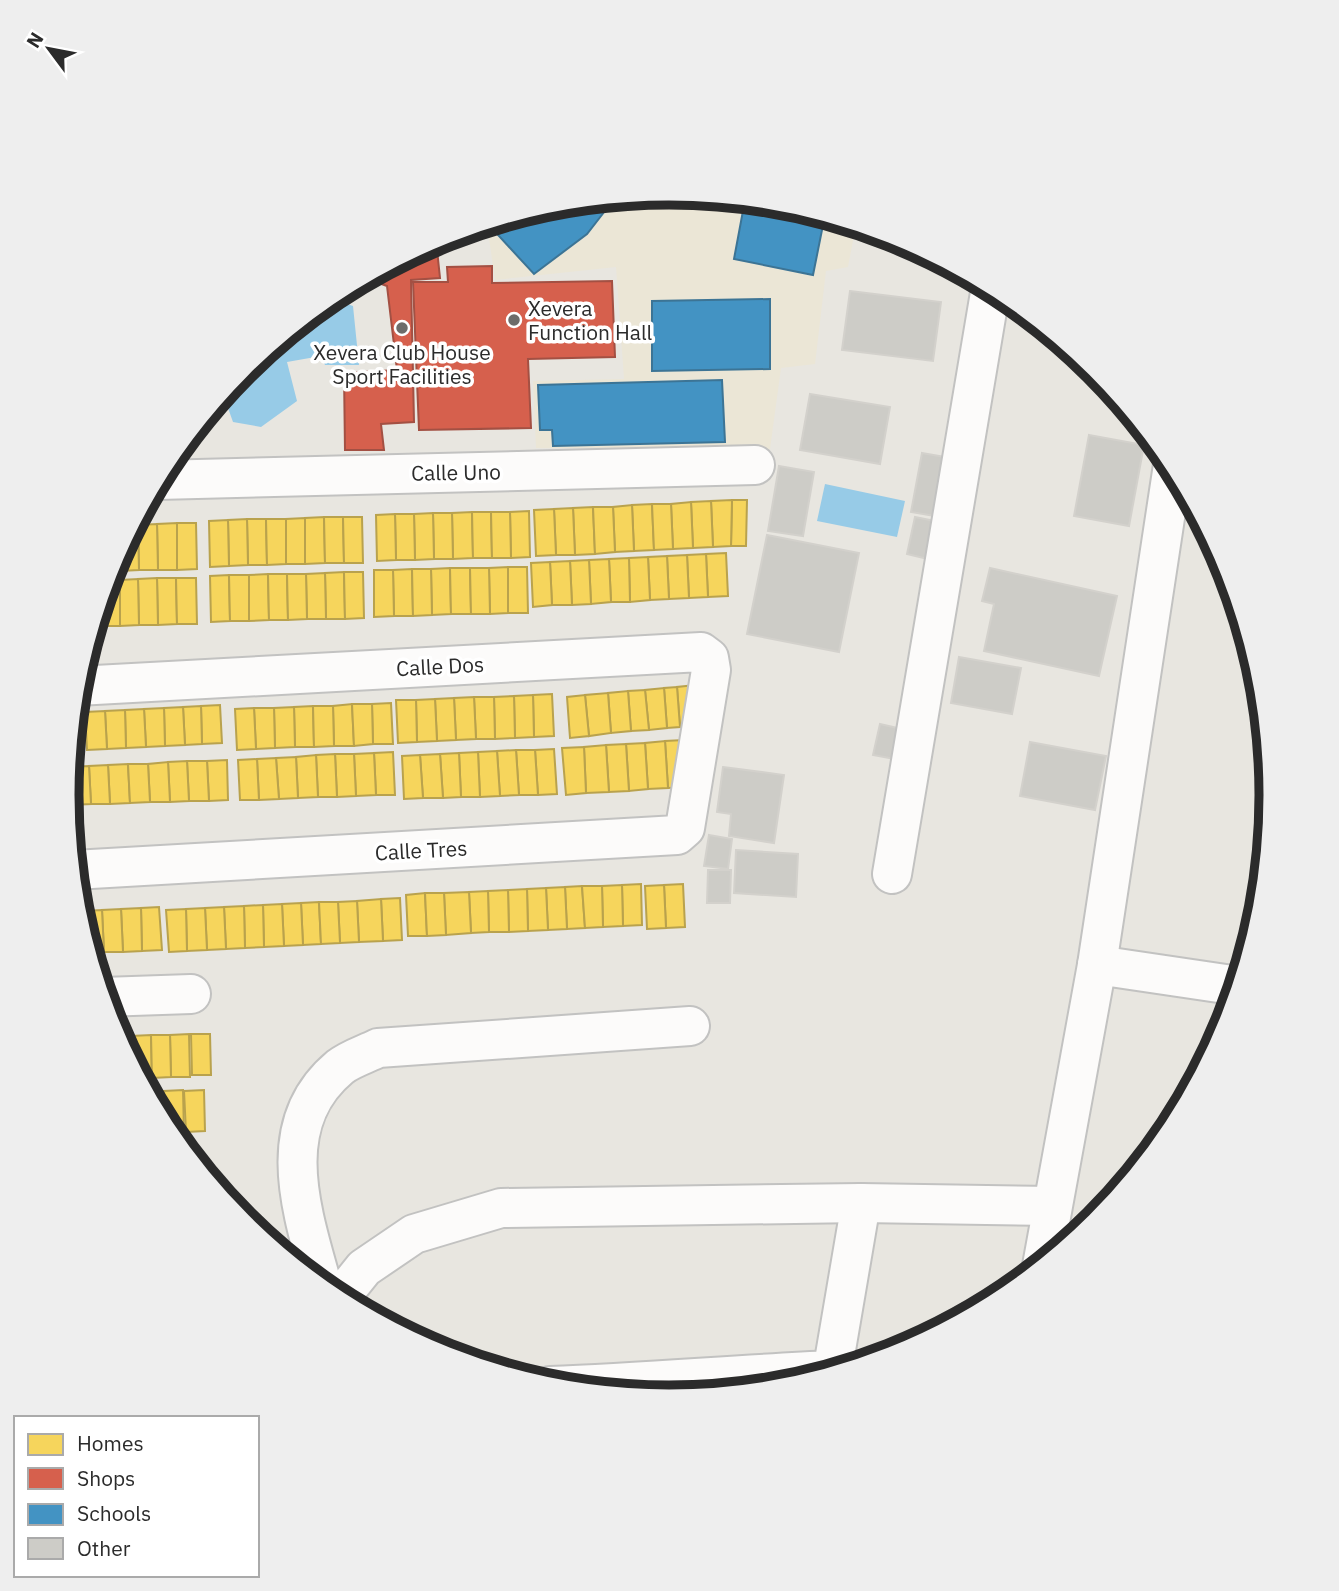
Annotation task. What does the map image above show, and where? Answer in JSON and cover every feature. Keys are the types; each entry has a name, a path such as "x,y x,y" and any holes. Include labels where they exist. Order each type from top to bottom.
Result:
{"street":[{"path":"892,874 989,299"},
{"name":"Calle Uno","path":"170,480 755,465"},
{"path":"1044,1252 1097,965 1170,482"},
{"name":"Calle Dos","path":"89,685 701,652 709,658 711,670 698,749"},
{"name":"Calle Tres","path":"84,869 677,835 685,828 698,749"},
{"path":"1097,965 1229,985"},
{"path":"114,997 191,994"},
{"path":"318,1270 298,1197 296,1141 316,1093 341,1066 378,1048 690,1026"},
{"path":"346,1290 364,1268 414,1234 501,1208 861,1203 1052,1206"},
{"path":"833,1363 861,1203"},
{"path":"672,1386 722,1375 796,1372"}],"shaded area":[{"path":"631,206 708,206 785,216 854,235 848,267 826,271 815,364 781,368 770,449 536,448 533,381 624,379 616,267 495,280 488,234 554,216 592,210"}],"water":[{"path":"341,304 353,306 359,365 325,365 321,356 287,362 297,401 261,427 233,422 227,404 252,378 280,351"},
{"path":"825,484 905,501 897,537 817,521"}],"building: Homes":[{"path":"732,500 747,500 746,546 731,546"},
{"path":"732,500 731,546 713,547 711,501"},
{"path":"711,501 713,547 693,548 691,502"},
{"path":"691,502 693,548 673,549 671,504"},
{"path":"652,504 654,550 634,551 632,505"},
{"path":"652,504 671,504 673,549 654,550"},
{"path":"632,505 634,551 615,552 613,507"},
{"path":"593,507 595,554 575,555 573,508"},
{"path":"593,507 613,507 615,552 595,554"},
{"path":"573,508 575,555 556,555 554,509"},
{"path":"554,509 556,555 536,556 534,510"},
{"path":"529,511 530,557 511,558 510,512"},
{"path":"472,512 473,558 453,559 452,513"},
{"path":"472,512 491,512 492,558 473,558"},
{"path":"491,512 510,512 511,558 492,558"},
{"path":"433,513 452,513 453,559 434,559"},
{"path":"433,513 434,559 415,560 414,514"},
{"path":"395,514 414,514 415,560 396,560"},
{"path":"395,514 396,560 377,561 376,515"},
{"path":"324,517 325,563 305,564 305,518"},
{"path":"324,517 343,517 344,563 325,563"},
{"path":"343,517 362,517 363,563 344,563"},
{"path":"305,518 305,564 286,564 286,519"},
{"path":"247,519 266,519 267,565 248,565"},
{"path":"247,519 248,565 229,566 228,520"},
{"path":"266,519 286,519 286,564 267,565"},
{"path":"228,520 229,566 210,567 209,521"},
{"path":"177,523 177,570 158,570 157,524"},
{"path":"177,523 196,523 197,569 177,570"},
{"path":"157,524 158,570 139,570 138,538 145,525"},
{"path":"138,538 139,570 123,571"},
{"path":"726,553 728,596 708,597 706,554"},
{"path":"706,554 708,597 689,598 687,555"},
{"path":"687,555 689,598 669,599 667,556"},
{"path":"667,556 669,599 650,600 648,557"},
{"path":"648,557 650,600 630,602 629,558"},
{"path":"629,558 630,602 611,602 609,559"},
{"path":"609,559 611,602 591,604 589,560"},
{"path":"589,560 591,604 572,605 570,561"},
{"path":"570,561 572,605 552,605 550,562"},
{"path":"550,562 552,605 533,607 531,563"},
{"path":"508,567 508,613 490,614 489,568"},
{"path":"508,567 527,567 528,613 508,613"},
{"path":"450,568 451,614 432,615 431,569"},
{"path":"450,568 470,568 471,614 451,614"},
{"path":"470,568 489,568 490,614 471,614"},
{"path":"412,569 413,616 394,616 393,570"},
{"path":"412,569 431,569 432,615 413,616"},
{"path":"374,570 393,570 394,616 374,617"},
{"path":"344,572 345,619 326,619 325,573"},
{"path":"344,572 363,572 364,618 345,619"},
{"path":"325,573 326,619 307,619 306,574"},
{"path":"268,574 269,620 249,621 249,575"},
{"path":"268,574 287,574 288,620 269,620"},
{"path":"287,574 306,574 307,619 288,620"},
{"path":"229,575 230,621 211,622 210,576"},
{"path":"229,575 249,575 249,621 230,621"},
{"path":"157,578 176,578 177,624 158,625"},
{"path":"157,578 158,625 139,625 138,579"},
{"path":"176,578 196,578 197,624 177,624"},
{"path":"138,579 139,625 120,626 120,580"},
{"path":"120,580 120,580 120,626 104,626"},
{"path":"695,685 699,725 680,727 677,687"},
{"path":"677,687 680,727 667,728 664,688"},
{"path":"664,688 667,728 649,730 645,690"},
{"path":"645,690 649,730 631,731 628,691"},
{"path":"628,691 631,731 611,733 608,693"},
{"path":"608,693 611,733 589,736 585,695"},
{"path":"552,694 554,736 534,737 533,695"},
{"path":"533,695 534,737 515,738 514,696"},
{"path":"585,695 589,736 570,738 567,697"},
{"path":"514,696 515,738 495,739 494,697"},
{"path":"474,697 494,697 495,739 476,739"},
{"path":"474,697 476,739 456,740 454,698"},
{"path":"454,698 456,740 437,741 435,699"},
{"path":"435,699 437,741 417,742 416,700"},
{"path":"396,700 416,700 417,742 398,743"},
{"path":"391,703 393,744 373,744 372,704"},
{"path":"352,704 354,746 334,746 333,706"},
{"path":"352,704 372,704 373,744 354,746"},
{"path":"220,705 222,743 202,744 201,706"},
{"path":"201,706 202,744 185,745 183,707"},
{"path":"313,706 314,747 295,747 294,707"},
{"path":"313,706 333,706 334,746 314,747"},
{"path":"183,707 185,745 165,746 164,708"},
{"path":"294,707 295,747 275,748 274,708"},
{"path":"164,708 165,746 146,747 144,709"},
{"path":"254,708 274,708 275,748 256,749"},
{"path":"254,708 256,749 237,750 235,709"},
{"path":"144,709 146,747 126,748 125,710"},
{"path":"125,710 126,748 107,749 105,711"},
{"path":"105,711 107,749 87,750 85,712"},
{"path":"684,740 687,787 668,788 665,741"},
{"path":"665,741 668,788 648,789 645,743"},
{"path":"645,743 648,789 629,791 626,744"},
{"path":"626,744 629,791 609,792 606,745"},
{"path":"606,745 609,792 586,793 584,747"},
{"path":"584,747 586,793 566,795 562,748"},
{"path":"554,749 557,794 538,795 535,750"},
{"path":"516,750 535,750 538,795 519,795"},
{"path":"516,750 519,795 500,796 497,751"},
{"path":"497,751 500,796 480,797 478,752"},
{"path":"393,752 395,795 376,795 374,753"},
{"path":"478,752 480,797 461,797 459,753"},
{"path":"374,753 376,795 356,796 354,754"},
{"path":"459,753 461,797 443,798 440,754"},
{"path":"335,754 354,754 356,796 337,797"},
{"path":"335,754 337,797 318,797 316,755"},
{"path":"440,754 443,798 423,798 420,755"},
{"path":"316,755 318,797 298,798 296,757"},
{"path":"420,755 423,798 404,799 402,756"},
{"path":"296,757 298,798 279,799 276,758"},
{"path":"276,758 279,799 259,800 257,759"},
{"path":"257,759 259,800 240,800 238,760"},
{"path":"227,760 228,800 209,801 207,761"},
{"path":"187,761 207,761 209,801 189,801"},
{"path":"187,761 189,801 170,802 168,762"},
{"path":"168,762 170,802 150,802 148,764"},
{"path":"128,764 130,803 110,804 108,765"},
{"path":"128,764 148,764 150,802 130,803"},
{"path":"108,765 110,804 91,804 89,766"},
{"path":"80,766 89,766 91,804 79,805"},
{"path":"641,884 642,925 623,926 622,885"},
{"path":"683,884 685,927 666,928 664,885"},
{"path":"622,885 623,926 603,927 602,886"},
{"path":"664,885 666,928 647,929 645,886"},
{"path":"582,886 585,928 567,929 565,887"},
{"path":"582,886 602,886 603,927 585,928"},
{"path":"565,887 567,929 548,930 546,888"},
{"path":"546,888 548,930 528,931 527,889"},
{"path":"527,889 528,931 509,932 508,890"},
{"path":"508,890 509,932 489,932 488,891"},
{"path":"488,891 489,932 471,933 469,892"},
{"path":"469,892 471,933 446,935 444,893"},
{"path":"425,893 427,936 408,936 406,895"},
{"path":"425,893 444,893 446,935 427,936"},
{"path":"400,898 402,940 383,941 381,899"},
{"path":"381,899 383,941 359,942 357,901"},
{"path":"357,901 359,942 340,943 338,902"},
{"path":"319,902 321,944 303,945 301,903"},
{"path":"319,902 338,902 340,943 321,944"},
{"path":"301,903 303,945 284,946 282,904"},
{"path":"282,904 284,946 264,947 263,905"},
{"path":"263,905 264,947 245,948 244,906"},
{"path":"244,906 245,948 226,949 224,907"},
{"path":"159,907 162,950 142,951 141,908"},
{"path":"224,907 226,949 207,950 205,908"},
{"path":"141,908 142,951 123,952 121,909"},
{"path":"205,908 207,950 187,951 186,909"},
{"path":"121,909 123,952 104,952 102,910"},
{"path":"186,909 187,951 169,952 166,910"},
{"path":"102,910 104,952 100,952 90,911"},
{"path":"189,1034 190,1077 171,1077 170,1035"},
{"path":"191,1034 210,1034 211,1075 192,1075"},
{"path":"151,1035 152,1078 140,1057 131,1036"},
{"path":"151,1035 170,1035 171,1077 152,1078"},
{"path":"183,1090 184,1132 164,1101 164,1091"},
{"path":"204,1090 205,1131 186,1132 184,1091"}],"building: Shops":[{"name":"Xevera Club House Sport Facilities","path":"437,253 440,278 411,280 414,422 381,424 384,450 345,450 344,373 397,370 387,286 377,282"},
{"name":"Xevera Function Hall","path":"492,266 492,283 612,281 615,357 528,359 531,428 419,430 413,282 448,282 447,267"}],"building: Schools":[{"path":"607,208 587,234 534,274 496,231 517,225 554,216"},
{"path":"743,210 823,225 813,275 734,259"},
{"path":"770,299 770,369 652,371 652,301"},
{"path":"722,380 725,442 553,446 552,430 540,430 538,385"}],"building: Other":[{"path":"850,291 941,302 933,361 842,350"},
{"path":"810,394 890,407 880,464 800,450"},
{"path":"1089,435 1144,445 1129,526 1074,516"},
{"path":"922,453 951,458 941,517 911,512"},
{"path":"779,466 814,472 803,536 768,531"},
{"path":"915,517 940,522 932,560 907,554"},
{"path":"767,535 859,553 839,652 747,634"},
{"path":"990,568 1117,596 1099,676 984,651 994,604 982,601"},
{"path":"959,657 1021,668 1012,714 951,703"},
{"path":"880,724 902,729 895,759 873,755"},
{"path":"1030,742 1106,756 1095,810 1020,796"},
{"path":"723,767 784,775 774,843 729,836 731,814 717,812"},
{"path":"709,835 732,839 728,869 704,866"},
{"path":"736,850 798,854 796,897 734,893"},
{"path":"708,870 731,870 730,903 707,903"}],"place":[{"name":"Xevera Function Hall","path":"514,320"},
{"name":"Xevera Club House Sport Facilities","path":"402,328"}]}
